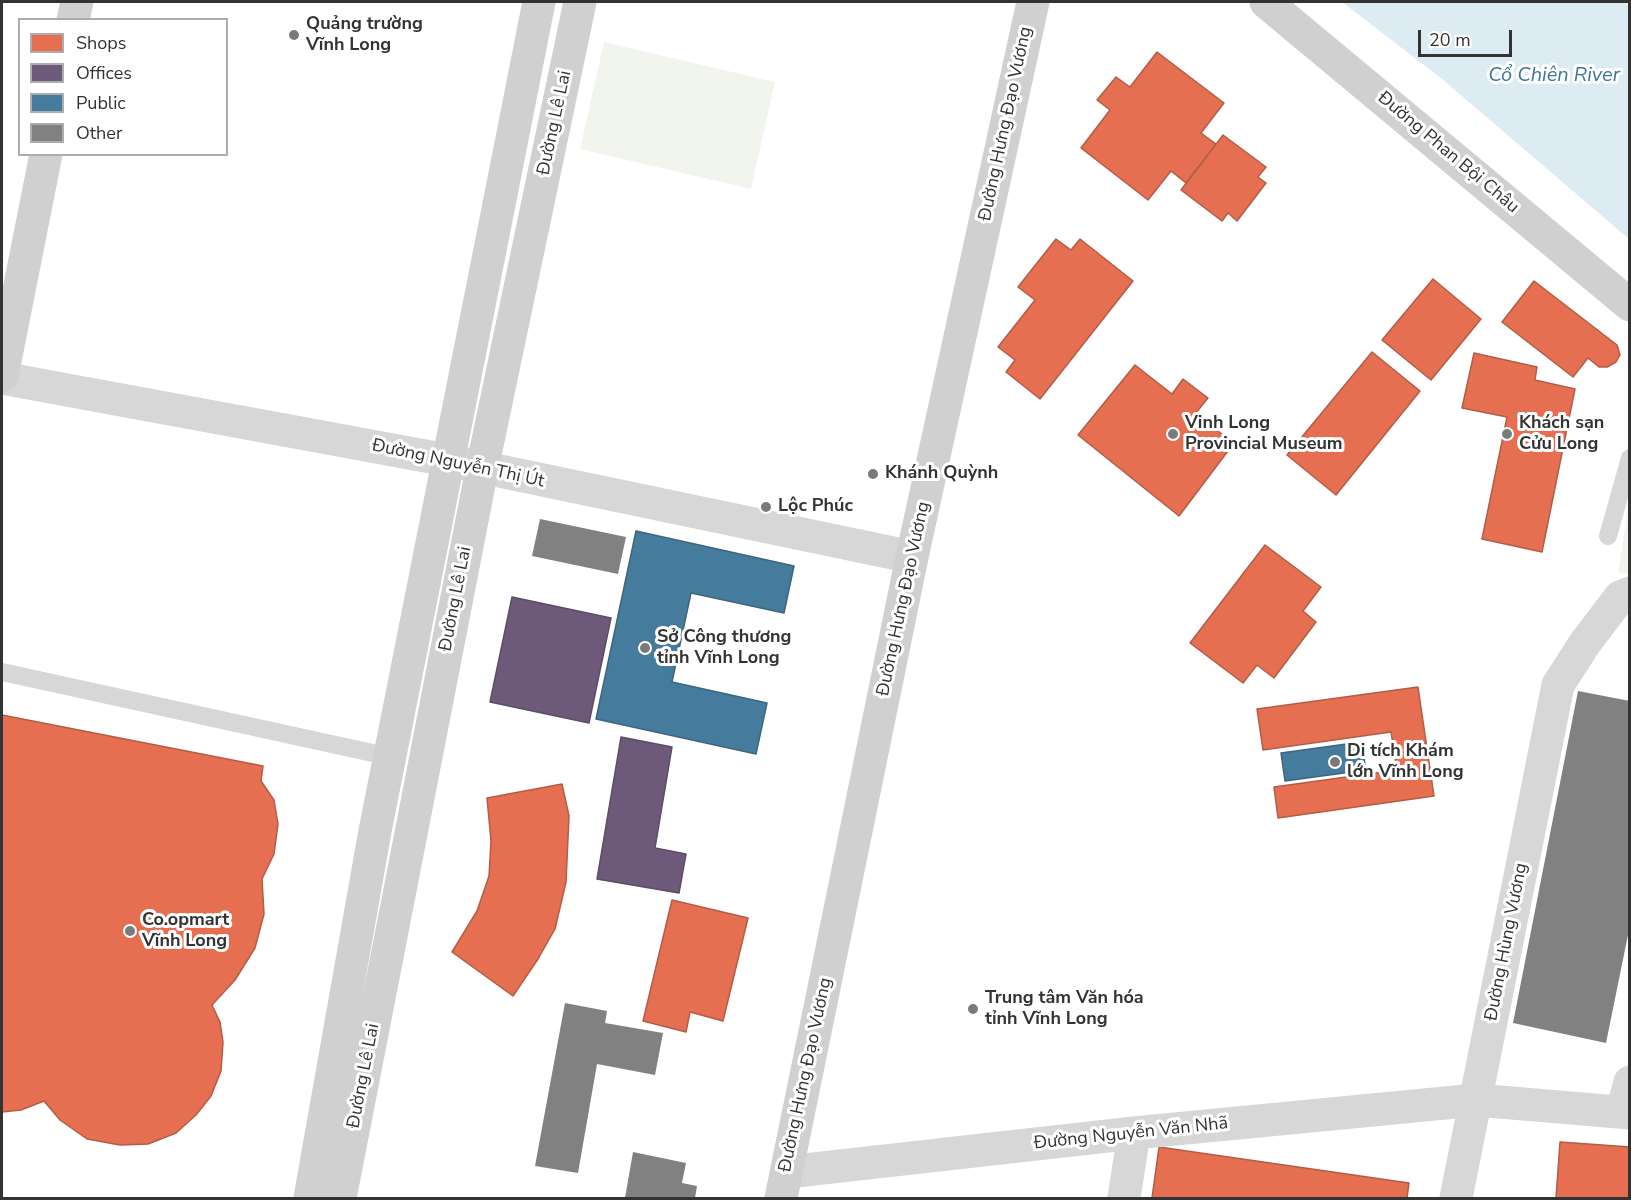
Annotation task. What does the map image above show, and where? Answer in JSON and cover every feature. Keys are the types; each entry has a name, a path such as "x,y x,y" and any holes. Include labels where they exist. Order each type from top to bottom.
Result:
{"street":[{"path":"74,18 77,2"},
{"name":"Đường Lê Lai","path":"310,1198 375,831 539,2"},
{"name":"Đường Lê Lai","path":"340,1198 482,469 580,2"},
{"name":"Đường Hưng Đạo Vương","path":"784,1185 912,557 1033,2"},
{"name":"Đường Phan Bội Châu","path":"1266,2 1629,305"},
{"path":"2,377 46,156"},
{"name":"Đường Nguyễn Thị Út","path":"2,377 447,460 912,557"},
{"name":"Đường Hùng Vương","path":"1456,1198 1558,685 1585,642 1620,597 1629,593"},
{"name":"Đường Nguyễn Văn Nhã","path":"784,1185 1134,1133 1476,1100 1627,1102"},
{"path":"1124,1198 1134,1133"}],"lane":[{"path":"1608,536 1629,458"},
{"path":"2,672 391,757"}],"shaded area":[{"path":"604,42 775,82 751,189 580,149"},
{"path":"1629,503 1629,574 1618,573"}],"water":[{"name":"Cổ Chiên River","path":"1342,2 1629,2 1629,239 1442,79"}],"building: Shops":[{"path":"1157,52 1224,103 1201,133 1216,144 1186,183 1171,171 1148,200 1081,148 1110,110 1097,100 1116,77 1130,87"},
{"path":"1223,135 1266,167 1258,177 1266,183 1237,221 1228,213 1222,221 1181,190"},
{"path":"1056,239 1071,250 1080,239 1133,281 1040,399 1006,372 1015,360 998,347 1035,300 1018,287"},
{"path":"1433,279 1481,319 1431,380 1382,340"},
{"path":"1534,281 1617,345 1620,355 1616,362 1607,367 1599,367 1588,358 1573,377 1502,322"},
{"path":"1372,352 1420,391 1336,495 1287,455"},
{"path":"1474,353 1537,367 1535,380 1575,389 1542,552 1482,539 1507,417 1462,408"},
{"path":"1135,365 1172,394 1183,379 1208,398 1195,414 1234,443 1179,516 1078,435"},
{"path":"1265,545 1321,587 1303,611 1316,622 1274,678 1257,665 1243,683 1190,643"},
{"path":"1418,687 1434,796 1278,818 1274,787 1397,770 1391,732 1263,750 1257,709"},
{"name":"Co.opmart Vĩnh Long","path":"2,715 263,766 261,781 274,800 278,824 274,854 262,879 264,914 255,948 235,980 212,1005 220,1022 223,1042 221,1071 211,1096 196,1115 176,1133 148,1144 120,1145 87,1139 60,1120 44,1101 21,1110 2,1112"},
{"path":"562,784 569,816 566,882 555,929 513,996 452,952 477,911 489,876 491,841 487,798"},
{"path":"672,900 748,918 723,1021 690,1012 686,1032 643,1021"},
{"path":"1560,1142 1630,1147 1630,1198 1556,1198"},
{"path":"1159,1147 1409,1183 1407,1198 1152,1198"}],"building: Offices":[{"path":"512,597 611,618 589,723 490,702"},
{"path":"621,737 672,747 655,848 686,854 679,893 597,879"}],"building: Public":[{"name":"Sở Công thương tỉnh Vĩnh Long","path":"636,531 794,566 784,613 691,593 672,682 767,703 756,754 596,719"},
{"path":"1361,742 1366,770 1285,781 1281,753"}],"building: Other":[{"path":"540,519 626,537 618,574 532,556"},
{"path":"1578,691 1630,701 1630,925 1606,1043 1513,1023"},
{"path":"565,1003 607,1011 605,1023 663,1033 655,1075 597,1064 578,1173 535,1166"},
{"path":"633,1152 686,1163 682,1183 697,1186 695,1198 625,1198"}],"place":[{"name":"Quảng trường Vĩnh Long","path":"294,35"},
{"name":"Vinh Long Provincial Museum","path":"1173,434"},
{"name":"Khách sạn Cửu Long","path":"1507,434"},
{"name":"Khánh Quỳnh","path":"873,474"},
{"name":"Lộc Phúc","path":"766,507"},
{"name":"Sở Công thương tỉnh Vĩnh Long","path":"645,648"},
{"name":"Di tích Khám lớn Vĩnh Long","path":"1335,762"},
{"name":"Co.opmart Vĩnh Long","path":"130,931"},
{"name":"Trung tâm Văn hóa tỉnh Vĩnh Long","path":"973,1009"}]}
